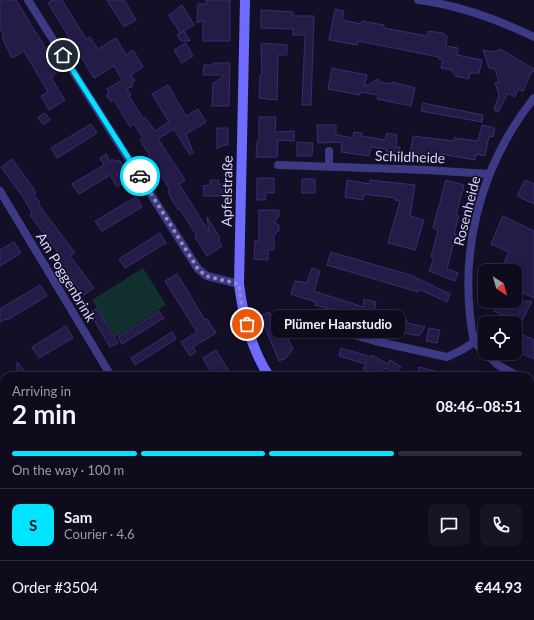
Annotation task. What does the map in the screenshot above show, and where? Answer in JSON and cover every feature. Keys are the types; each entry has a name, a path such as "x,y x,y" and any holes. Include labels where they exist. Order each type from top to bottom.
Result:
{"street":[{"path":"28,0 198,269 206,276 239,284"},
{"name":"Apfelstraße","path":"245,0 239,284 242,308 254,346 267,372"},
{"path":"419,0 459,8 486,17 534,37"},
{"name":"Rosenheide","path":"474,342 468,307 468,265 472,231 489,174 514,124 534,98"},
{"path":"329,151 329,167"},
{"name":"Schildheide","path":"278,165 427,170 489,174"},
{"name":"Am Poggenbrink","path":"0,191 109,372"},
{"path":"316,324 375,340 447,356 462,350 474,342 478,346"},
{"path":"493,360 511,372"}],"green space":[{"path":"143,268 166,305 116,337 92,300"}],"building":[{"path":"3,0 16,0 59,70 51,78 65,100 49,110 41,96 48,92 24,51 12,58 2,37 4,36 0,29 0,2"},
{"path":"53,0 62,0 86,39 90,37 98,49 116,38 126,55 133,50 143,67 131,75 135,81 131,83 133,86 127,89 131,95 129,96 143,118 145,117 155,131 169,122 152,94 168,85 186,116 198,109 206,122 186,134 193,153 190,155 174,129 158,139 185,180 179,184 209,232 207,217 220,238 218,239 222,246 207,256 195,237 197,236 180,209 178,210 171,198 168,191 170,190 161,175 158,176 152,166 155,165 140,140 143,138 134,124 130,127 114,100 111,102 106,95 109,93 107,89 122,80 114,66 94,78 48,3"},
{"path":"107,0 124,0 136,20 124,27"},
{"path":"206,0 230,0 230,41 203,41 203,20 197,23 198,4 206,4"},
{"path":"182,5 194,25 180,33 169,15"},
{"path":"335,9 344,11 342,20 361,24 362,21 384,25 384,28 427,36 428,31 443,33 447,36 446,46 458,48 457,55 482,60 479,73 470,73 469,79 455,76 452,70 441,68 443,60 439,59 439,57 358,41 357,45 329,40"},
{"path":"261,10 293,12 293,16 314,16 311,105 302,105 305,35 293,35 293,29 261,28"},
{"path":"184,31 190,41 181,41 177,35"},
{"path":"186,43 193,56 182,63 174,50"},
{"path":"261,43 287,45 287,55 278,55 277,100 259,98 260,75 262,75"},
{"path":"500,49 534,69 534,71 531,73 523,91 518,89 515,97 508,93 498,112 494,110 499,95 495,83 499,82 495,69 489,68 483,50 493,52"},
{"path":"213,63 230,63 229,106 212,106 213,83 225,75 203,75 204,65 213,65"},
{"path":"332,68 367,75 364,87 378,79 380,82 389,84 393,82 415,88 411,106 377,99 378,95 360,92 360,95 328,89"},
{"path":"423,103 483,115 482,122 421,111"},
{"path":"45,113 50,120 43,125 38,117"},
{"path":"259,117 276,117 275,132 294,131 294,141 278,140 277,157 256,157 257,141 259,141"},
{"path":"91,124 97,133 57,158 51,148"},
{"path":"317,125 336,125 336,135 353,138 354,132 362,133 362,136 385,140 387,133 397,135 396,147 400,147 398,161 385,159 387,149 371,147 369,156 341,152 342,142 318,143"},
{"path":"482,125 495,128 493,137 489,136 485,156 476,154 475,160 441,154 440,160 410,156 413,136 453,141 454,138 478,141"},
{"path":"217,128 228,128 228,145 224,145 217,149"},
{"path":"297,142 313,143 312,156 297,156"},
{"path":"106,154 110,161 113,159 114,162 119,160 124,168 117,173 124,183 117,187 110,175 79,194 72,184 104,165 100,158"},
{"path":"12,159 34,189 33,190 36,193 34,195 40,203 38,204 75,253 70,256 94,288 84,295 55,258 60,255 30,215 32,213 23,197 1,167"},
{"path":"257,178 274,178 274,193 266,192 265,200 257,200"},
{"path":"302,179 315,179 315,193 302,193"},
{"path":"210,180 219,180 218,184 228,184 227,196 204,196 203,186 210,185"},
{"path":"347,180 370,184 370,180 415,185 410,216 424,220 415,250 388,243 400,201 395,200 395,198 364,194 363,200 345,197"},
{"path":"446,180 464,185 456,215 459,216 454,234 456,234 447,269 458,273 455,281 429,271 434,258 431,257 438,230 433,228"},
{"path":"525,180 534,184 534,204 517,196"},
{"path":"136,197 142,207 102,231 95,221"},
{"path":"259,210 279,210 279,216 274,222 279,225 279,230 274,235 274,250 268,250 268,260 254,259 255,241 259,241"},
{"path":"503,216 534,231 534,298 522,292 522,264 503,264 509,252 491,244"},
{"path":"160,233 166,243 125,268 119,259"},
{"path":"14,242 21,253 0,266 0,250"},
{"path":"331,252 410,275 450,294 447,302 419,289 418,292 327,265"},
{"path":"312,268 320,271 314,291 363,307 364,299 376,302 374,313 407,320 407,323 425,327 419,336 380,328 381,324 347,317 348,314 315,305 316,302 291,294 295,281 307,283"},
{"path":"177,274 205,320 207,319 216,333 193,347 196,352 190,356 181,342 197,332 165,281"},
{"path":"40,285 47,296 7,320 6,319 0,322 0,309"},
{"path":"522,301 532,301 522,321 522,316 502,316 494,311 496,308 522,308"},
{"path":"97,308 118,343 110,347 90,313"},
{"path":"159,311 164,318 122,344 118,337"},
{"path":"269,312 271,316 276,314 293,349 286,358 279,361 260,316"},
{"path":"66,326 73,338 39,358 32,347"},
{"path":"429,328 440,330 437,343 426,341"},
{"path":"172,332 176,339 135,365 131,358"},
{"path":"522,334 534,340 534,359 522,354"},
{"path":"341,348 371,357 372,355 388,364 390,360 401,367 398,372 393,372 385,368 382,372 368,372 363,369 366,364 339,356"},
{"path":"216,350 230,372 211,372 203,358"},
{"path":"17,362 26,372 17,372"},
{"path":"419,367 438,372 418,372"}],"way so far":[{"path":"140,176 198,269 206,276 216,280 239,284 242,308 247,324"}],"place":[{"name":"Plümer Haarstudio","path":"247,324"}],"route":[{"path":"63,55 140,176"}]}
